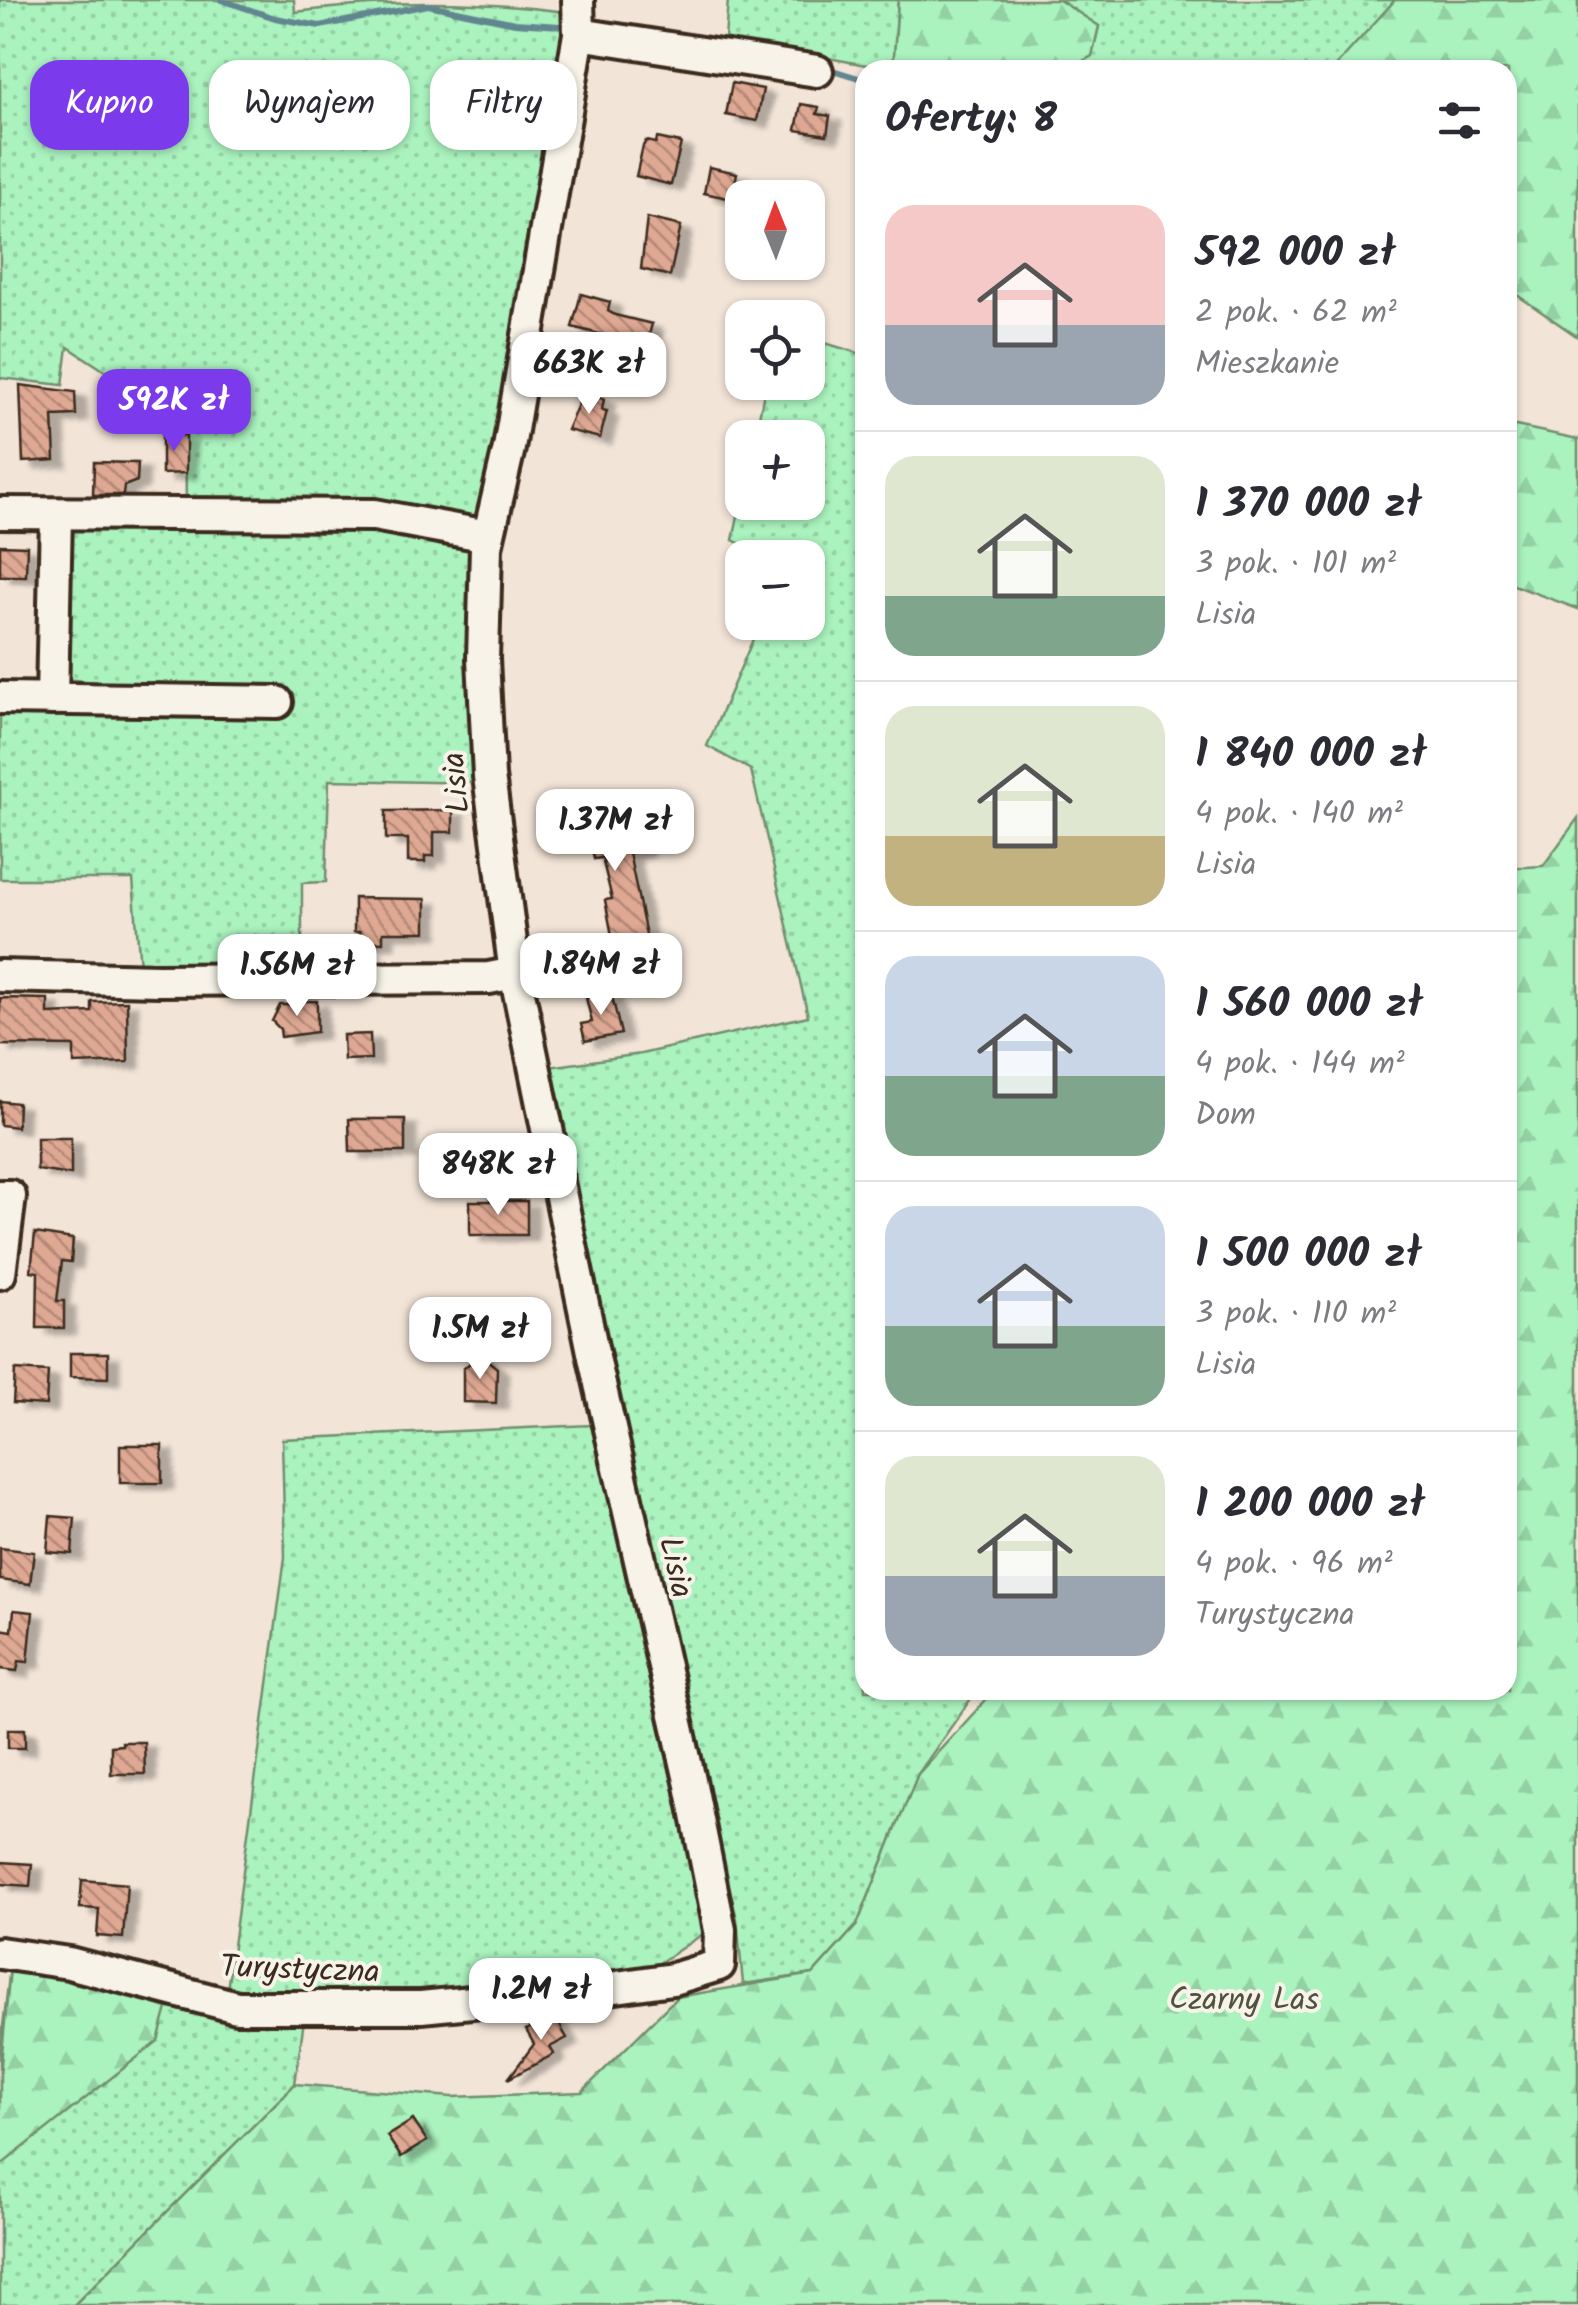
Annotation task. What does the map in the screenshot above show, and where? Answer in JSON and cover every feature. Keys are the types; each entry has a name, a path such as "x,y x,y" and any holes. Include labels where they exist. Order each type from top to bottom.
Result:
{"street":[{"name":"Lisia","path":"578,0 579,34 509,448 488,536 484,600 486,732 515,973 595,1362 691,1785 720,1930 720,1965"},
{"path":"579,34 817,71"},
{"path":"0,513 374,516 488,536"},
{"path":"52,699 56,514"},
{"path":"0,698 277,702"},
{"path":"0,976 158,980 489,978 515,973"},
{"path":"0,1196 10,1196 0,1274"},
{"name":"Turystyczna","path":"0,1953 69,1962 238,2007 421,2007 602,1990 673,1979 720,1965"}],"green space":[{"path":"0,0 294,0 295,12 364,5 464,4 567,12 564,60 430,60 430,150 545,150 518,281 494,449 476,520 186,506 185,423 68,347 63,385 0,378"},
{"path":"728,0 898,0 894,60 855,63 725,39"},
{"path":"898,0 1059,0 1099,26 1092,56 1085,60 894,60"},
{"path":"1059,0 1395,0 1342,60 1085,60 1092,56 1099,26"},
{"path":"1395,0 1578,0 1578,337 1517,295 1517,60 1341,60"},
{"path":"825,343 855,352 855,1700 970,1700 918,1774 857,1925 813,1974 743,1984 737,1919 647,1563 549,1067 641,1054 808,1016 751,770 707,746 753,640 825,640 825,540 733,540 737,520 825,520 825,420 758,420 763,400 825,400"},
{"path":"1517,426 1578,439 1578,609 1517,586"},
{"path":"296,520 473,541 481,783 329,780 326,882 302,883 302,965 140,968 133,879 0,879 0,704 289,709 288,691 193,691 64,679 66,524"},
{"name":"Czarny Las","path":"1578,818 1578,2305 74,2305 295,2084 452,2097 582,2092 677,1997 813,1974 857,1925 918,1774 986,1700 1517,1700 1517,867 1543,866"},
{"path":"591,1425 706,1932 650,1969 448,1992 227,1991 285,1557 282,1439"},
{"path":"10,1968 63,1974 167,2008 304,2020 295,2084 74,2305 0,2305 0,2051"},
{"path":"10,1968 63,1974 167,2008 158,2041 0,2166 0,2075"}],"building":[{"path":"732,83 763,89 757,121 726,115"},
{"path":"801,104 819,107 817,114 830,116 827,135 796,130"},
{"path":"657,138 681,143 671,185 636,176 643,146 646,141 656,143"},
{"path":"709,167 737,173 736,180 725,180 725,198 704,193"},
{"path":"647,218 681,226 670,276 641,269"},
{"path":"581,294 610,302 608,311 615,315 652,324 646,346 572,327"},
{"path":"20,385 75,392 76,415 53,416 55,460 23,462"},
{"path":"583,393 604,399 602,410 607,411 600,438 567,430"},
{"path":"162,435 186,435 186,473 162,474"},
{"path":"94,462 138,463 137,481 124,486 123,495 93,495"},
{"path":"0,545 27,546 26,576 0,576"},
{"path":"453,810 453,832 434,832 434,856 425,856 425,862 408,862 408,839 386,839 386,811"},
{"path":"606,814 608,825 623,822 626,836 640,833 643,850 629,853 647,940 614,946 605,900 612,899 602,858 594,859 590,837 568,841 564,823"},
{"path":"354,898 426,899 426,932 383,932 383,942 360,941 360,932 354,932"},
{"path":"611,992 621,1034 585,1041 581,1024 592,1022 586,998"},
{"path":"0,998 48,999 48,1014 92,1012 92,1002 127,1001 128,1062 74,1064 74,1046 0,1045"},
{"path":"296,1001 317,1001 317,1032 281,1037 280,1029 272,1021 280,1005 296,1005"},
{"path":"370,1034 371,1059 344,1060 343,1035"},
{"path":"0,1101 18,1103 17,1127 0,1125"},
{"path":"349,1119 405,1119 405,1152 350,1152"},
{"path":"37,1138 71,1138 71,1175 37,1170"},
{"path":"470,1201 527,1201 527,1235 470,1235"},
{"path":"35,1233 73,1239 71,1262 62,1261 57,1301 64,1301 64,1328 37,1328 38,1272 31,1271"},
{"path":"70,1353 108,1353 108,1378 70,1377"},
{"path":"480,1354 497,1368 496,1403 463,1402 463,1369"},
{"path":"15,1370 48,1372 46,1405 13,1403"},
{"path":"120,1445 162,1445 162,1483 120,1483"},
{"path":"50,1516 75,1518 72,1554 47,1552"},
{"path":"0,1548 34,1552 30,1584 0,1580"},
{"path":"14,1610 33,1612 28,1662 19,1661 17,1671 0,1669 0,1629 12,1631"},
{"path":"8,1729 25,1729 25,1748 8,1748"},
{"path":"144,1742 145,1774 111,1774 111,1746"},
{"path":"0,1862 32,1864 30,1886 0,1884"},
{"path":"82,1880 127,1884 123,1938 97,1936 99,1909 80,1908"},
{"path":"554,2015 567,2038 550,2047 554,2054 508,2079 534,2044 526,2030"},
{"path":"413,2120 427,2141 401,2157 387,2136"}],"waterway":[{"path":"221,0 275,18 320,26 428,5 515,23 560,26"},
{"path":"823,67 855,77"}]}
